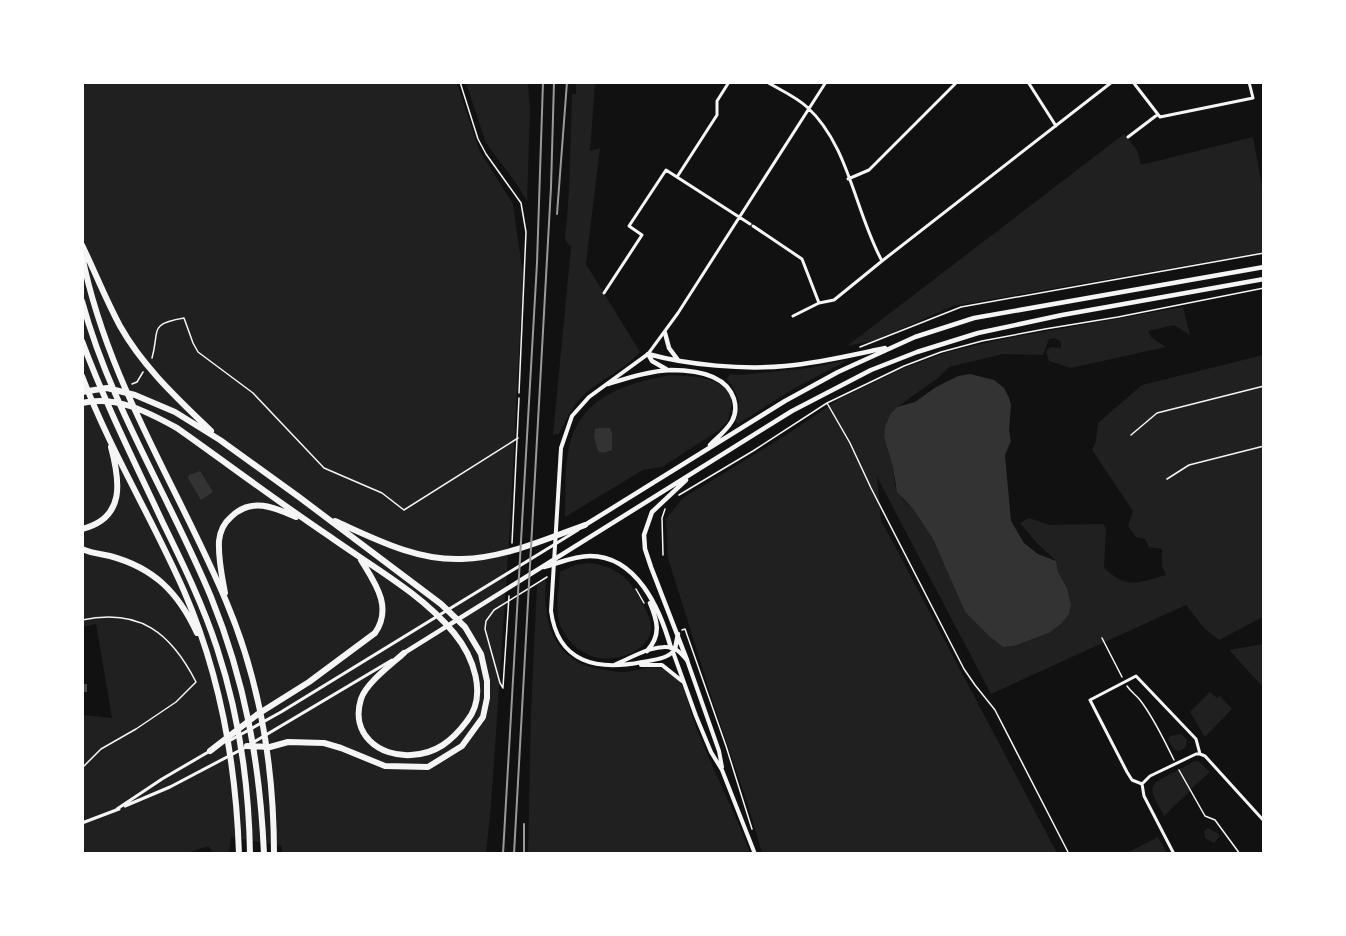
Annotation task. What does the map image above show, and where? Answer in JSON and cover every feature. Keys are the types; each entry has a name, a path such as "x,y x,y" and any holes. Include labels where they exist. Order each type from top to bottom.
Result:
{"highway":[{"path":"82,245 120,326 168,388 220,440"},
{"path":"82,255 96,309 123,381 227,603 242,644 263,724 271,775 274,854"},
{"path":"82,301 125,416 211,597 229,645 252,731 259,780 264,854"},
{"path":"82,341 96,379 194,590 216,646 233,702 240,738 247,785 250,854"},
{"path":"83,378 106,432 184,592 212,667 222,709 235,790 239,854"},
{"path":"82,392 107,388 135,395 175,412 220,440 429,594 465,627 475,641 483,660 487,681 487,698 483,717 462,746 428,767 386,766 324,743 288,742 270,747 247,746"},
{"path":"82,403 96,400 112,402 151,414 177,428 419,600 444,622 464,647 475,672 476,702 471,717 457,735 425,754 401,756 384,751 371,742 362,731 359,717 361,698 369,685 404,652"},
{"path":"82,529 99,523 111,513 118,494 118,473 106,432"},
{"path":"227,603 219,539 224,524 235,512 246,506 258,504 275,508 307,522"},
{"path":"324,515 395,548 460,560 502,553 585,525"},
{"path":"82,549 134,564 165,584 188,612 212,667"},
{"path":"210,752 258,714 309,682 375,633 381,624 384,612 382,599 359,557"}],"main road":[{"path":"585,525 785,401 827,378 915,337 974,318 1263,267"},
{"path":"404,652 698,470 824,394 871,370 927,348 978,333 1263,279"},
{"path":"665,333 669,348 678,360"},
{"path":"648,354 678,360 764,368 808,363 895,347"},
{"path":"648,354 652,362 668,370"},
{"path":"608,384 646,373 668,370 714,377 724,383 731,390 735,413 731,423 704,451"},
{"path":"687,660 651,567 645,549 644,535 652,512 698,470"},
{"path":"539,569 576,557 602,557 617,562 628,570 645,589 657,609 673,650"},
{"path":"645,589 658,622 657,634 647,651"},
{"path":"673,650 678,633"}],"street":[{"path":"677,177 717,115 717,101 729,82"},
{"path":"767,82 799,100 809,109 835,144 871,241 882,261"},
{"path":"684,682 662,665 611,666 587,662 576,657 562,643 552,618 550,577 559,459 567,427 580,405 598,389 648,354 665,333 826,82"},
{"path":"849,179 869,170 957,82"},
{"path":"1028,82 1056,126"},
{"path":"793,316 819,303 834,300 1112,82"},
{"path":"1133,82 1160,117 1253,98 1249,82"},
{"path":"1128,138 1158,114"},
{"path":"604,293 642,235 629,226 666,170 802,259 819,303"},
{"path":"117,809 162,779 290,706 585,525"},
{"path":"611,666 647,651 673,650 687,660 719,751 722,770 754,854"},
{"path":"628,665 651,661 673,650"},
{"path":"673,650 711,753 722,770"},
{"path":"82,823 170,787 247,746 404,652"},
{"path":"1142,784 1132,780 1127,772 1090,700 1124,681 1136,676 1196,740 1200,754"},
{"path":"1142,784 1150,776 1200,754 1235,788 1263,821"},
{"path":"1142,784 1144,796 1174,854"}],"lane":[{"path":"460,82 478,139 521,203 526,232 519,393"},
{"path":"82,620 114,617 157,630 166,638 189,669 195,682 176,702 101,749 82,768"}],"path":[{"path":"858,348 961,307 1263,254"},
{"path":"677,497 827,403 904,366 972,344 1263,288"},
{"path":"184,318 198,352 253,393 324,468 382,493 404,510 518,438"},
{"path":"1131,435 1157,413 1263,386"},
{"path":"512,540 519,393"},
{"path":"827,403 850,442 959,660 975,686 995,710 1069,854"},
{"path":"1167,479 1189,465 1263,446"},
{"path":"663,555 662,518 669,504"},
{"path":"508,605 503,688 488,641 486,621 494,610 550,577"},
{"path":"635,586 648,611"},
{"path":"685,629 742,794 753,836"},
{"path":"1102,638 1131,693 1139,699 1161,734 1175,764 1205,816 1215,820 1240,854"}],"shaded area":[{"path":"82,83 457,83 479,150 513,204 523,275 510,526 486,853 282,853 282,846 231,837 229,853 214,853 208,846 188,853 83,853 83,715 112,718 96,624 82,627"},
{"path":"466,83 528,83 530,109 527,201 486,143"},
{"path":"576,83 595,83 590,151 600,148 586,264 640,352 628,364 582,396 559,434 553,435 571,247 565,240 572,94 576,94"},
{"path":"1124,134 1137,150 1141,165 1253,137 1263,192 1263,252 953,306 876,340 847,346"},
{"path":"1183,307 1190,335 1174,325 1148,331 1152,338 1166,347 1071,368 1049,361 1046,351 1051,347 1061,348 1061,342 1055,338 1049,339 1043,355 1003,354 949,367 938,378 893,410 884,436 893,467 895,486 933,539 965,612 1003,647 1014,646 1049,633 1066,618 1071,605 1056,561 1020,523 1029,518 1050,525 1103,524 1106,528 1104,568 1120,580 1133,583 1166,575 1162,566 1162,549 1149,547 1145,539 1136,537 1128,526 1133,511 1092,450 1096,441 1098,423 1142,385 1263,355 1263,617 1219,640 1205,629 1186,605 991,694 877,477 881,520 1057,853 762,853 668,558 666,519 683,498 786,435 839,399 904,368 948,352 1003,339"},
{"path":"848,360 793,389 738,424 735,421 739,404 734,389 727,379 730,374 809,368"},
{"path":"970,374 994,380 1004,388 1009,398 1011,441 1005,455 1011,521 1024,543 1038,554 1056,561 1071,605 1069,614 1062,623 1049,633 1014,646 1003,647 965,612 933,539 913,509 897,492 893,467 884,437 885,427 891,413 897,407 915,402 936,387 958,376"},
{"path":"670,375 699,377 714,381 723,387 729,392 732,403 728,421 718,431 662,467 643,470 565,517 568,453 573,434 581,419 592,407 619,389"},
{"path":"610,428 612,450 603,453 598,451 594,437 595,429"},
{"path":"200,471 213,492 201,500 188,478 189,475"},
{"path":"588,563 610,568 622,575 632,585 649,617 650,635 639,649 630,654 611,658 594,657 574,645 561,627 557,607 560,572 575,565"},
{"path":"546,579 546,612 550,626 555,640 574,660 588,666 617,672 654,667 666,669 677,678 750,853 528,854 537,585"},
{"path":"1264,644 1263,687 1229,650"},
{"path":"1210,692 1217,698 1220,696 1232,709 1205,737 1190,712"},
{"path":"1181,734 1187,740 1186,747 1179,751 1174,750 1168,739 1170,736"},
{"path":"1195,761 1200,762 1210,772 1191,789 1180,769"},
{"path":"1178,770 1190,791 1164,816 1155,798 1153,787 1160,780"},
{"path":"1208,828 1219,834 1214,843 1205,838 1204,831"},
{"path":"1158,837 1167,853 1127,853"}],"building":[{"path":"82,684 87,684 87,692 82,692"}],"railway":[{"path":"503,854 537,263 543,82"},
{"path":"514,854 551,187 554,82"},
{"path":"557,214 567,82"},
{"path":"524,824 524,854"}]}
